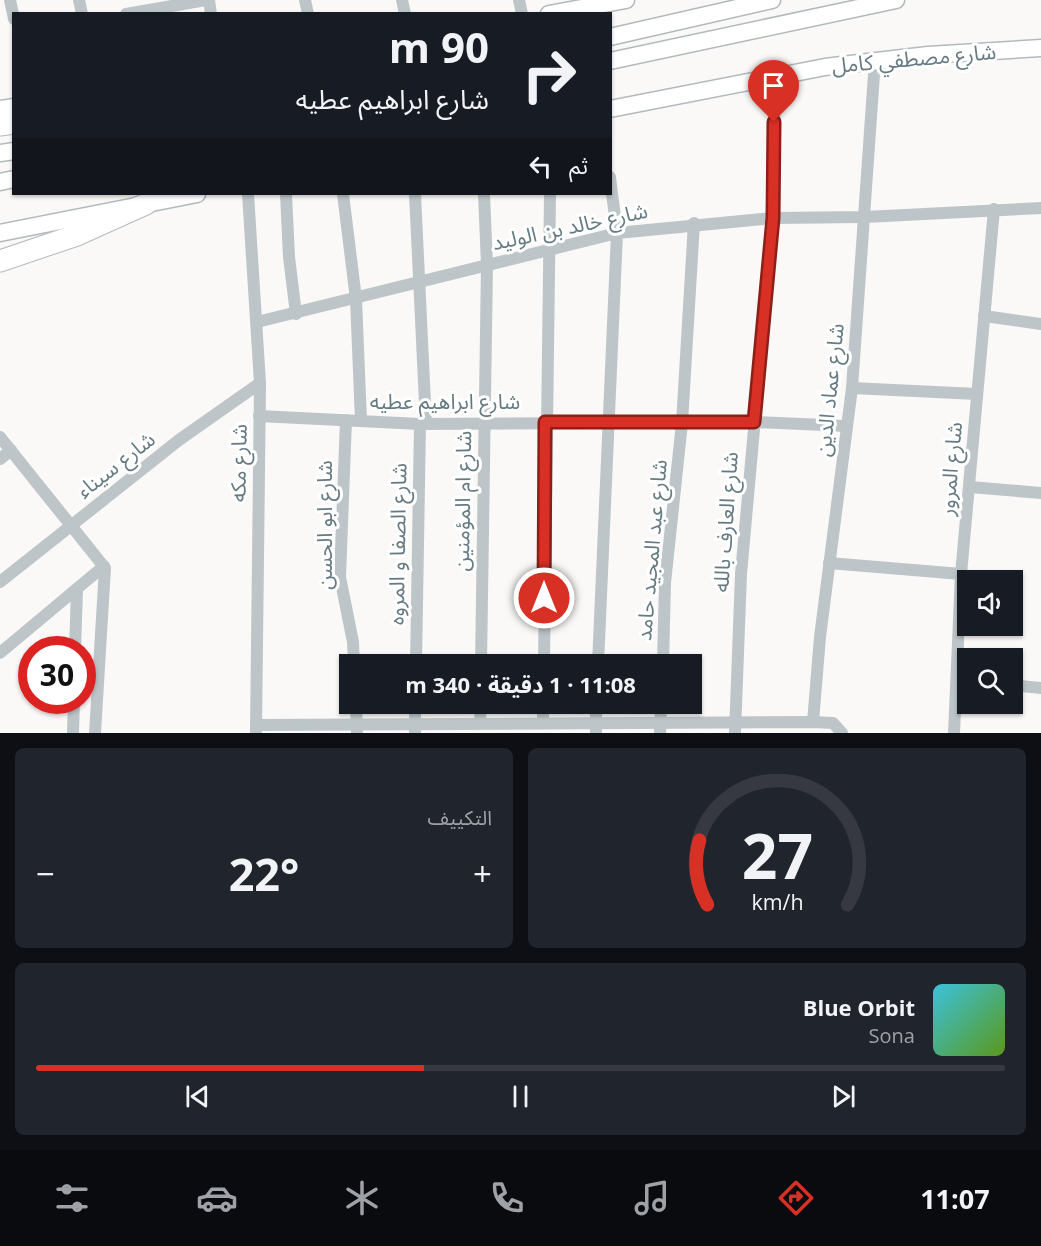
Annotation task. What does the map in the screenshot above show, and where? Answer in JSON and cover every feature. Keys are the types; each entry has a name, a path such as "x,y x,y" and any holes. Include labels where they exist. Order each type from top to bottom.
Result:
{"highway":[{"path":"0,261 77,235 146,204"}],"street":[{"path":"130,12 146,5 208,0"},
{"path":"560,12 626,0"},
{"path":"612,37 772,0"},
{"path":"612,62 896,0"},
{"name":"شارع مصطفي كامل","path":"612,109 775,75 875,60 1041,48"},
{"name":"شارع عماد الدين","path":"813,722 829,563 852,388 875,60"},
{"name":"شارع العارف بالله","path":"735,727 741,574 773,218 775,75"},
{"path":"598,654 617,232 612,193"},
{"path":"0,233 192,195"},
{"name":"شارع مكه","path":"248,195 260,383 256,729"},
{"path":"286,195 289,257 296,314"},
{"path":"343,195 356,299 361,421"},
{"name":"شارع الصفا و المروه","path":"415,195 421,282 423,424 416,654"},
{"name":"شارع ام المؤمنين","path":"481,654 487,265 484,195"},
{"path":"543,654 550,195"},
{"name":"شارع خالد بن الوليد","path":"257,322 617,232 773,218 865,217 1041,208"},
{"name":"شارع المرور","path":"962,570 994,209"},
{"name":"شارع عبد المجيد حامد","path":"663,654 665,583 682,423 694,224"},
{"path":"984,316 1041,324"},
{"name":"شارع سيناء","path":"0,582 179,440 260,383"},
{"path":"852,388 978,394"},
{"name":"شارع ابراهيم عطيه","path":"259,416 423,424 754,422 846,426"},
{"name":"شارع ابو الحسن","path":"346,420 340,576 354,642 354,654"},
{"path":"0,437 104,566 95,733"},
{"path":"0,459 11,450"},
{"path":"969,487 1041,493"},
{"path":"829,563 957,574"},
{"path":"0,652 104,566"},
{"path":"75,636 77,589"},
{"path":"1023,686 1041,688"},
{"path":"73,733 74,714"},
{"path":"356,714 357,729"},
{"path":"480,714 480,723"},
{"path":"543,714 543,723"},
{"name":"شارع المرور","path":"954,733 957,714"},
{"path":"256,729 466,728 480,723 517,728 543,723 596,728 791,728 813,722 833,723 842,733"}],"route":[{"path":"544,598 545,422 754,422 773,218 774,122"}]}
